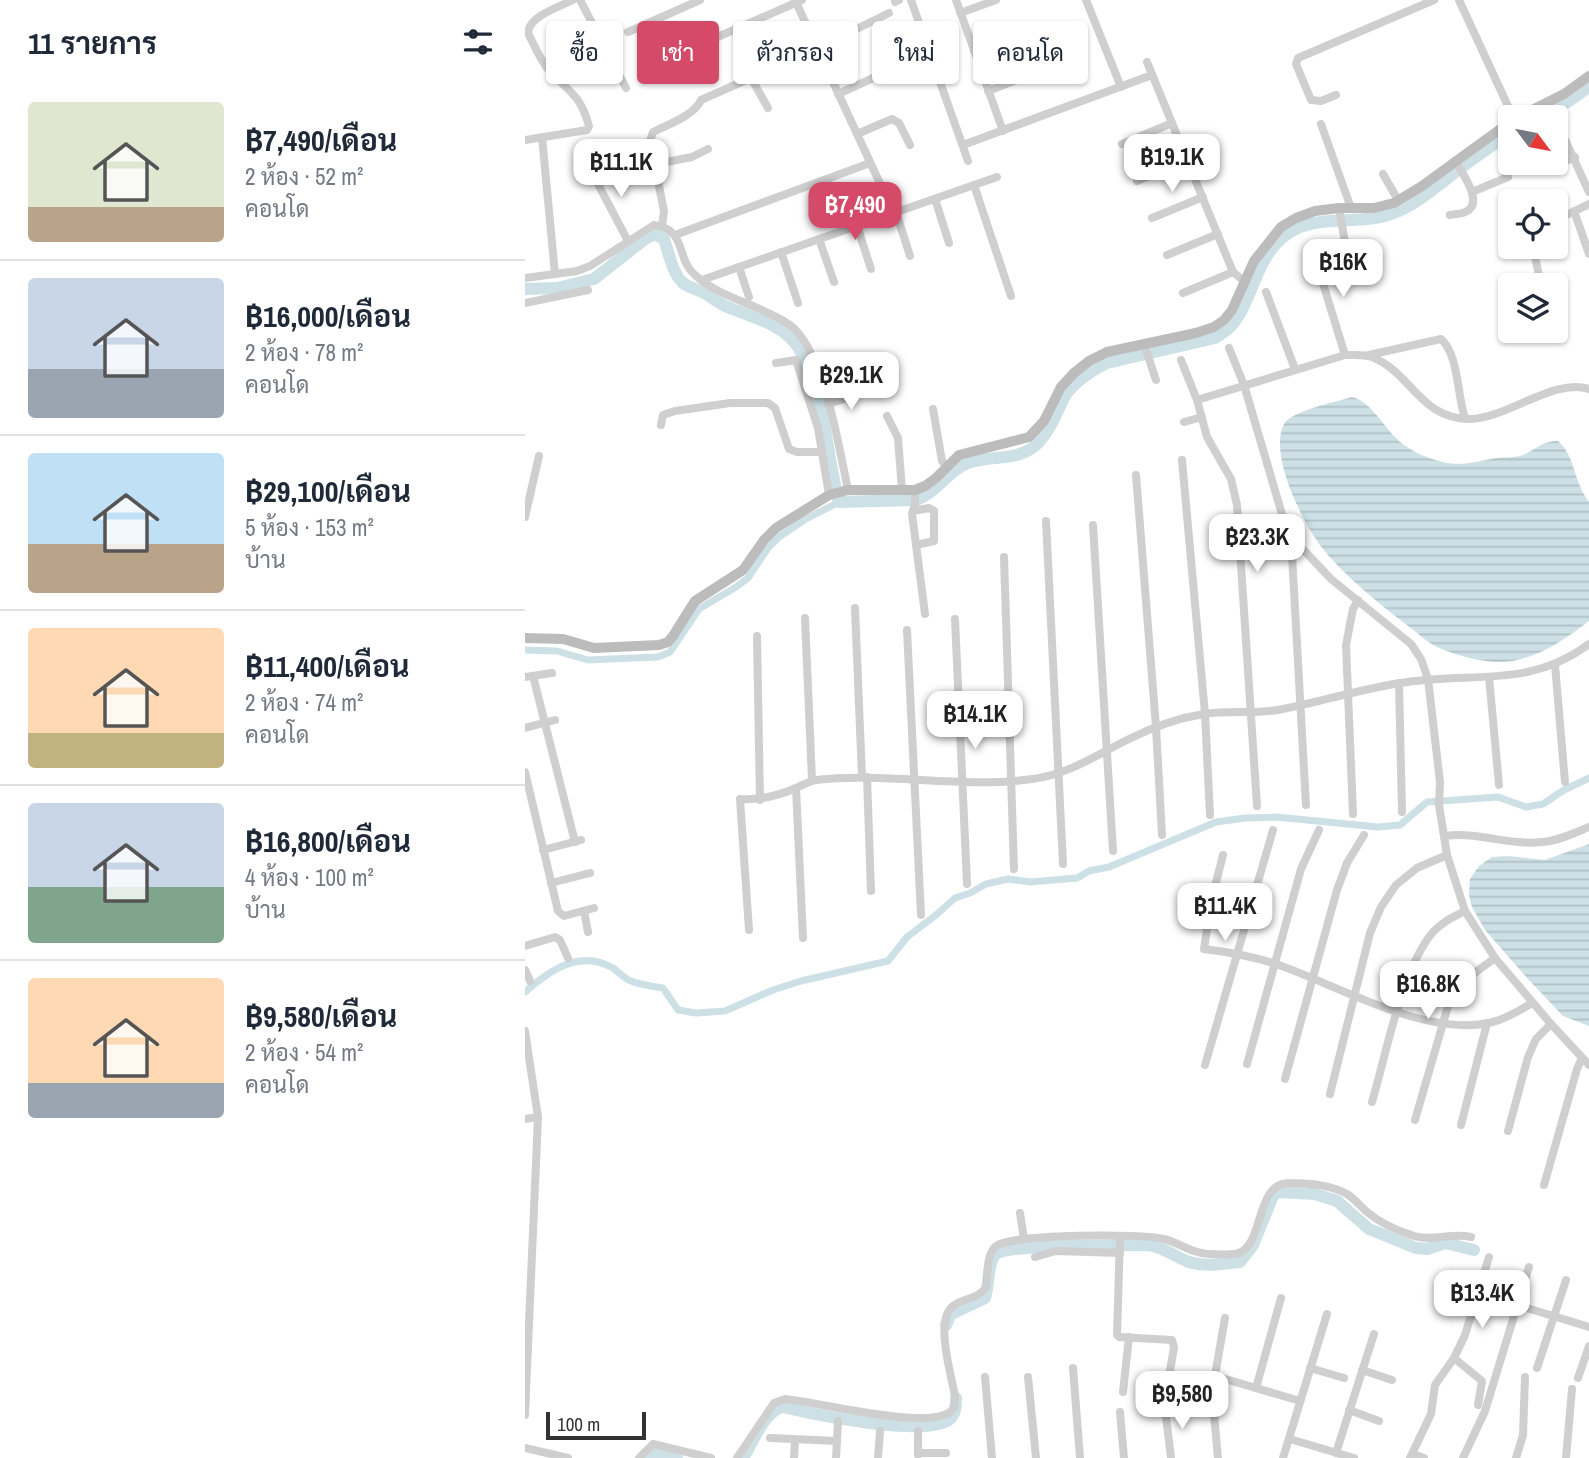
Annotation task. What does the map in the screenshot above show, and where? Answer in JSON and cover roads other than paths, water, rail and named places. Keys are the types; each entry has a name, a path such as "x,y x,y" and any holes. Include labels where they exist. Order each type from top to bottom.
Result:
{"street":[{"path":"525,139 587,130 589,126 582,105 574,93 548,69 528,33 528,27 533,20 573,0"},
{"path":"580,0 626,88"},
{"path":"628,32 700,0"},
{"path":"911,0 968,161"},
{"path":"956,0 973,48"},
{"path":"960,13 996,0"},
{"path":"1086,0 1121,87"},
{"path":"1336,95 1321,101 1311,100 1296,64 1298,58 1434,0"},
{"path":"1459,0 1510,105"},
{"path":"719,36 798,1 807,21"},
{"path":"858,28 889,13"},
{"path":"1147,62 1233,272 1244,281"},
{"path":"963,145 1153,75"},
{"path":"1548,104 1589,76"},
{"path":"838,94 872,78"},
{"path":"662,226 664,211 650,141 653,132 676,122 697,108 701,100 737,84"},
{"path":"754,84 768,108"},
{"path":"834,84 883,190"},
{"path":"986,84 1003,131"},
{"path":"988,91 1006,84"},
{"path":"857,134 892,119 899,123 910,145"},
{"path":"1122,144 1172,123"},
{"path":"1321,124 1342,212 1349,265"},
{"path":"925,614 912,514 915,501 925,486 959,455 1029,436 1044,421 1061,387 1074,373 1107,352 1214,327 1224,320 1232,310 1254,261 1280,228 1296,218 1315,211 1342,212 1374,208 1398,200 1422,186 1498,131"},
{"path":"542,137 555,274"},
{"path":"1568,143 1589,192"},
{"path":"656,164 692,158 708,149"},
{"path":"1568,160 1575,157"},
{"path":"1137,181 1187,160"},
{"path":"1450,215 1467,212 1472,207 1472,192 1456,162"},
{"path":"675,235 870,163"},
{"path":"590,169 628,242"},
{"path":"1383,174 1398,200"},
{"path":"702,280 997,177"},
{"path":"1472,192 1508,177"},
{"path":"974,186 1011,296"},
{"path":"1152,218 1203,197"},
{"path":"935,199 949,243"},
{"path":"1568,214 1589,205"},
{"path":"1574,211 1589,254"},
{"path":"896,212 910,256"},
{"path":"525,278 577,271 590,266 654,225 662,226 675,235 693,274 789,325 801,337 821,377 828,404 838,492"},
{"path":"857,226 871,269"},
{"path":"1167,255 1218,234"},
{"path":"819,239 834,282"},
{"path":"1314,251 1345,355"},
{"path":"781,252 798,303"},
{"path":"739,267 749,297"},
{"path":"1183,293 1233,272"},
{"path":"525,303 588,290"},
{"path":"1266,292 1295,369"},
{"path":"1197,400 1345,355 1369,355 1436,339 1444,340 1452,360 1465,418"},
{"path":"1145,345 1156,380"},
{"path":"1229,348 1244,385 1284,521 1298,544 1331,579 1411,644 1421,659 1428,679 1440,782 1439,805 1447,855 1465,911 1495,958 1589,1065"},
{"path":"1369,355 1397,372 1435,411 1447,416 1485,417 1565,387 1589,388"},
{"path":"776,362 796,360 818,428 822,452 838,492"},
{"path":"1181,360 1197,400 1207,437 1231,479 1237,505 1257,806"},
{"path":"828,404 866,392"},
{"path":"660,425 663,415 675,411 730,403 768,403 775,408 789,449 797,452 822,452"},
{"path":"933,409 946,466"},
{"path":"887,416 898,438 902,490"},
{"path":"1184,422 1202,417"},
{"path":"525,517 539,456"},
{"path":"1182,460 1205,714 1210,815"},
{"path":"1136,475 1162,835"},
{"path":"525,638 563,639 594,648 659,645 667,642 695,601 743,570 776,527 838,492 902,490 934,511 934,541 916,545"},
{"path":"1046,522 1063,864"},
{"path":"1093,525 1113,851"},
{"path":"1298,544 1292,555 1306,805"},
{"path":"1004,558 1014,869"},
{"path":"1353,814 1346,645 1350,617 1358,600"},
{"path":"855,608 871,891"},
{"path":"805,618 812,780"},
{"path":"955,618 967,884"},
{"path":"907,630 921,915"},
{"path":"757,636 760,800"},
{"path":"749,930 740,799 760,800 812,780 865,777 1032,779 1059,773 1156,727 1205,714 1300,705 1348,693 1428,679 1521,674 1555,665 1589,643"},
{"path":"1555,665 1565,782"},
{"path":"543,850 578,841 529,677 552,673"},
{"path":"1489,677 1499,785"},
{"path":"1399,683 1402,811"},
{"path":"525,728 555,719"},
{"path":"525,772 558,911 561,915 589,909 588,932"},
{"path":"796,788 803,937"},
{"path":"1445,836 1463,833 1542,842 1556,840 1589,827"},
{"path":"1205,1065 1273,830"},
{"path":"1247,1065 1301,869 1319,830"},
{"path":"1285,1079 1337,890 1347,863 1364,835"},
{"path":"1223,855 1210,902 1204,948 1275,964 1356,998 1442,1023 1487,1023 1532,1003"},
{"path":"1329,1094 1356,998 1370,933 1381,907 1396,885 1416,868 1447,855"},
{"path":"551,883 590,873"},
{"path":"1373,1102 1406,984 1421,948 1444,922 1465,911"},
{"path":"525,946 551,937 560,940 568,958"},
{"path":"1415,1120 1448,1006 1465,981 1495,958"},
{"path":"525,970 530,981"},
{"path":"1461,1125 1487,1023"},
{"path":"1508,1131 1528,1057 1536,1039 1551,1024"},
{"path":"525,1031 538,1117 527,1314 525,1415"},
{"path":"1544,1185 1582,1058"},
{"path":"525,1119 538,1117"},
{"path":"737,1458 774,1403 785,1399 881,1415 921,1417 951,1411 955,1397 944,1328 948,1311 957,1303 983,1292 991,1252 996,1246 1024,1239 1165,1239 1201,1254 1237,1254 1248,1244 1271,1191 1281,1183 1316,1185 1341,1191 1378,1220 1417,1237 1436,1239 1459,1234 1471,1237"},
{"path":"1020,1213 1024,1239"},
{"path":"1120,1239 1116,1332 1119,1337 1172,1340 1174,1347 1169,1377"},
{"path":"1035,1257 1056,1251 1120,1252"},
{"path":"1425,1458 1411,1456 1431,1414 1435,1385 1454,1358 1465,1335 1489,1257"},
{"path":"1463,1458 1485,1411 1529,1267"},
{"path":"1537,1368 1566,1280"},
{"path":"1478,1293 1589,1327"},
{"path":"1256,1388 1281,1298"},
{"path":"1283,1458 1327,1314"},
{"path":"1225,1318 1214,1373 1217,1377 1300,1401"},
{"path":"1336,1453 1374,1334"},
{"path":"1123,1392 1129,1337"},
{"path":"1578,1378 1589,1346"},
{"path":"1454,1358 1482,1381 1478,1405"},
{"path":"1073,1368 1080,1458"},
{"path":"1310,1368 1344,1378"},
{"path":"1362,1370 1392,1380"},
{"path":"985,1377 992,1458"},
{"path":"1028,1377 1036,1458"},
{"path":"1516,1458 1523,1435 1525,1377"},
{"path":"1566,1458 1572,1389"},
{"path":"1213,1403 1218,1458"},
{"path":"1165,1408 1171,1458"},
{"path":"1349,1410 1379,1421"},
{"path":"1120,1412 1124,1458"},
{"path":"836,1458 838,1421"},
{"path":"878,1458 880,1431"},
{"path":"918,1431 918,1455 946,1453"},
{"path":"770,1438 837,1441"},
{"path":"794,1458 795,1439"},
{"path":"1290,1439 1354,1458"},
{"path":"639,1458 653,1444 711,1458"},
{"path":"525,1448 568,1458"}],"waterway":[{"path":"1562,105 1589,87"},
{"path":"525,289 557,288 594,279 645,239 654,234 664,239 673,268 683,283 725,306 762,320 795,343 805,359 818,398 839,502 916,500 968,463 1013,456 1030,449 1047,432 1069,391 1101,366 1215,338 1236,319 1267,256 1287,234 1312,224 1391,214 1426,195 1498,141"},
{"path":"525,650 557,651 588,660 658,657 670,652 699,609 748,578 768,548 779,537 839,502"},
{"path":"525,992 555,970 577,961 589,961 613,968 626,979 663,988 678,1010 696,1013 725,1011 801,981 888,961 907,937 955,898 986,884 1008,879 1030,882 1077,878 1216,822 1276,817 1378,827 1400,825 1427,802 1498,797 1526,807 1543,804 1589,778"},
{"path":"946,1325 951,1314 985,1298 992,1260 1002,1252 1041,1247 1148,1245 1195,1264 1240,1262 1253,1245 1277,1192 1315,1194 1337,1201 1369,1229 1416,1248 1427,1249 1445,1243 1474,1250"},
{"path":"743,1458 765,1421 783,1407 870,1423 920,1426 939,1424 951,1418 955,1411 956,1398"},
{"path":"642,1458 648,1452 677,1458"}]}
